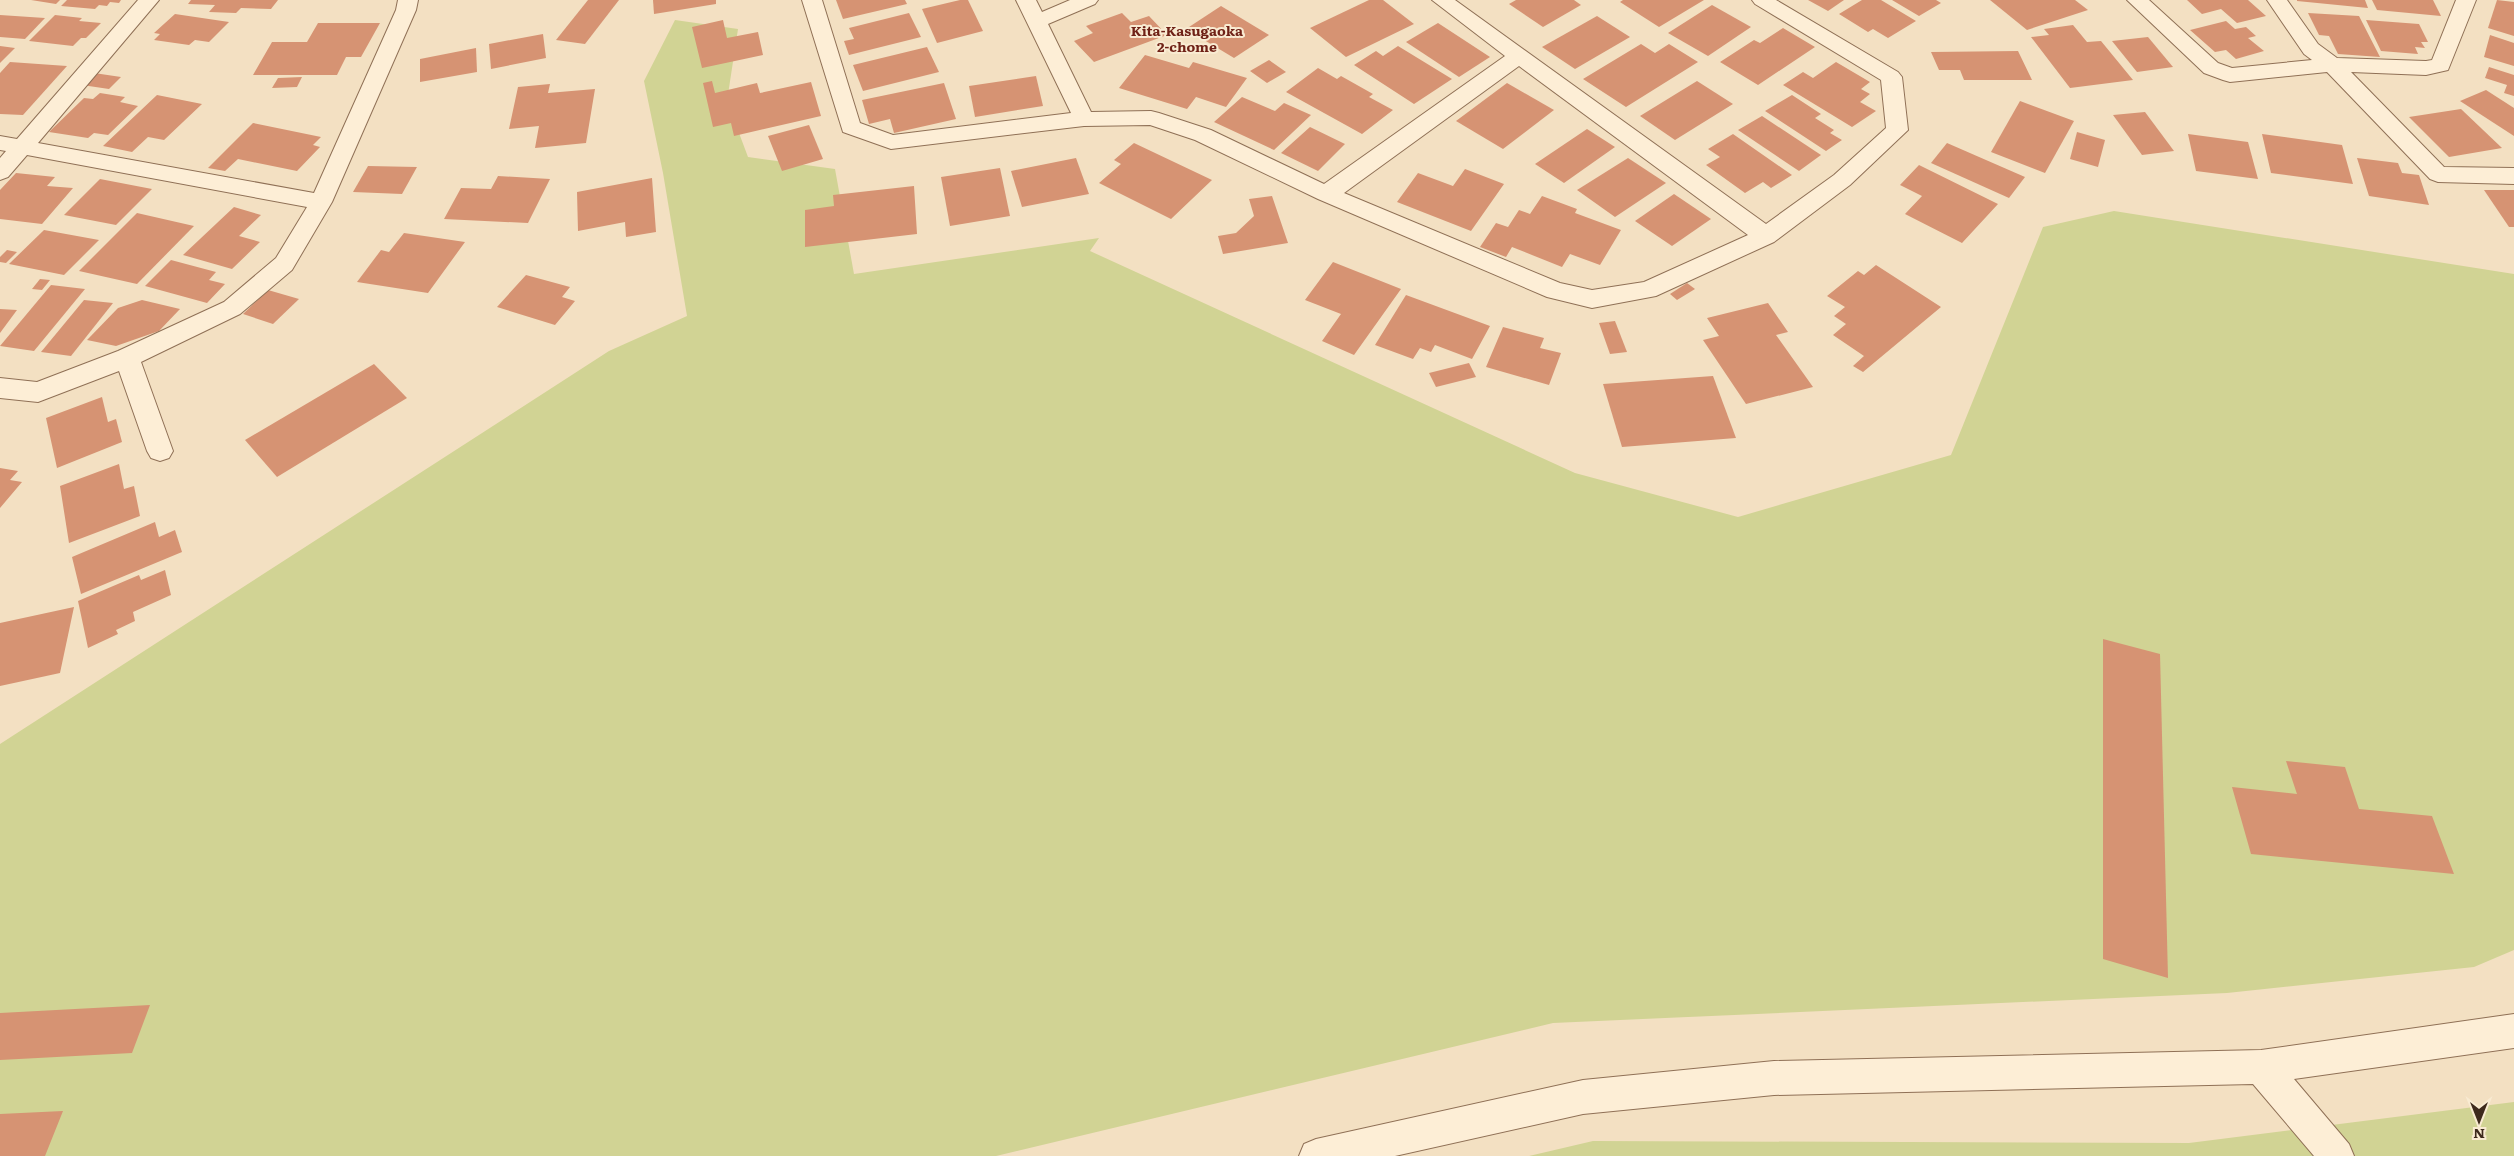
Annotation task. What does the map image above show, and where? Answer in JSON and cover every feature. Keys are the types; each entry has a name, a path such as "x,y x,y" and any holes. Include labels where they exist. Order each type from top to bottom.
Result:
{"street":[{"path":"0,172 10,145 149,0"},
{"path":"0,388 38,392 127,358 232,308 284,264 321,202 406,10 408,0"},
{"path":"812,0 851,127 891,142 1084,119 1152,118 1203,135 1326,194 1555,291 1592,299 1648,290 1766,236 1842,180 1898,130 1891,77 1762,0"},
{"path":"1026,0 1084,119"},
{"path":"1037,21 1088,0"},
{"path":"1442,0 1766,236"},
{"path":"2137,0 2211,68 2230,74 2332,65 2426,68 2441,66 2466,0"},
{"path":"2277,0 2311,49 2332,65 2438,174 2514,176"},
{"path":"1326,194 1518,56"},
{"path":"10,145 321,202"},
{"path":"127,358 160,451"},
{"path":"1316,1156 1583,1097 1765,1078 2261,1068 2514,1031"},
{"path":"2261,1068 2337,1156"}],"green space":[{"path":"675,20 738,29 727,101 748,157 835,169 854,274 1099,238 1090,251 1575,473 1738,517 1951,455 2043,227 2114,211 2514,274 2514,950 2474,967 2227,993 1553,1023 996,1156 0,1156 0,744 609,351 687,316 663,173 644,81"},
{"path":"2514,1102 2514,1156 1529,1156 1593,1141 2189,1143"}],"building":[{"path":"31,0 60,0 56,4"},
{"path":"67,0 121,0 119,3 110,2 107,6 99,5 95,9 61,6"},
{"path":"191,0 278,0 271,9 241,8 236,13 209,12 215,5 188,4"},
{"path":"588,0 619,0 585,44 556,40"},
{"path":"653,0 716,0 716,4 654,14"},
{"path":"836,0 905,0 907,4 843,19"},
{"path":"960,0 968,0 983,31 937,43 922,9"},
{"path":"1369,0 1383,0 1414,24 1346,57 1310,28"},
{"path":"1516,0 1574,0 1581,5 1543,27 1509,4"},
{"path":"1623,0 1704,0 1659,27 1620,2"},
{"path":"1808,0 1844,0 1828,11"},
{"path":"1862,0 1881,0 1916,21 1888,38 1873,29 1868,32 1839,14"},
{"path":"1892,0 1936,0 1941,3 1919,16"},
{"path":"1990,0 2075,0 2088,10 2027,30"},
{"path":"2187,0 2248,0 2266,16 2237,23 2221,9 2202,14"},
{"path":"2365,0 2368,8 2297,1"},
{"path":"2372,0 2433,0 2441,16 2377,10"},
{"path":"2497,0 2514,2 2514,36 2488,28"},
{"path":"1712,5 1751,27 1708,56 1668,33"},
{"path":"1221,6 1269,35 1234,58 1186,29"},
{"path":"909,13 921,37 849,55 844,41 854,39 849,28"},
{"path":"1122,13 1131,22 1149,16 1167,35 1094,62 1074,41 1093,33 1086,26"},
{"path":"2308,13 2359,16 2380,57 2338,54 2329,36 2319,35"},
{"path":"175,14 229,22 209,42 195,40 189,45 154,40 160,34 154,33"},
{"path":"0,15 45,18 25,39 0,37"},
{"path":"55,15 82,18 79,21 101,23 86,38 81,38 73,46 29,41"},
{"path":"1597,16 1630,37 1575,69 1542,47"},
{"path":"723,20 727,38 758,32 763,55 702,68 692,27"},
{"path":"2366,20 2419,24 2428,42 2421,42 2425,48 2415,47 2418,54 2381,51"},
{"path":"2226,21 2235,29 2246,27 2256,36 2248,38 2264,51 2236,59 2226,50 2215,52 2190,30"},
{"path":"318,23 380,23 361,57 346,57 337,75 253,75 272,42 307,42"},
{"path":"1438,23 1490,57 1459,77 1406,42"},
{"path":"2073,25 2087,42 2101,41 2133,80 2070,88 2031,37 2049,35 2044,29"},
{"path":"1783,28 1815,47 1758,85 1720,62 1754,40 1760,43"},
{"path":"543,34 546,58 491,69 489,44"},
{"path":"2490,35 2514,43 2514,66 2484,57"},
{"path":"2148,37 2173,67 2137,72 2112,41"},
{"path":"1641,44 1655,53 1669,44 1698,62 1626,107 1583,79"},
{"path":"0,46 15,48 0,63"},
{"path":"1398,46 1452,79 1414,104 1354,65 1376,51 1383,56"},
{"path":"927,47 939,72 863,91 853,65"},
{"path":"476,48 477,72 420,82 420,59"},
{"path":"2018,51 2032,80 1964,80 1960,70 1939,70 1931,52"},
{"path":"1145,55 1189,68 1193,62 1247,78 1226,107 1196,97 1187,109 1119,88"},
{"path":"1269,60 1286,72 1267,83 1250,71"},
{"path":"10,62 67,66 23,115 0,114 0,73"},
{"path":"1836,62 1870,82 1861,89 1870,94 1860,102 1876,111 1852,127 1783,85 1803,72 1813,78"},
{"path":"2489,67 2514,75 2514,96 2504,93 2507,85 2485,78"},
{"path":"1318,68 1337,79 1341,76 1373,94 1369,97 1393,110 1362,134 1286,92"},
{"path":"94,73 121,77 109,89 82,85"},
{"path":"1036,76 1043,106 975,117 969,86"},
{"path":"302,77 297,87 272,88 278,78"},
{"path":"712,81 715,93 757,83 760,93 811,82 821,116 734,136 731,123 713,127 703,83"},
{"path":"1697,81 1733,104 1675,140 1640,116"},
{"path":"944,83 956,119 894,133 890,119 869,124 862,100"},
{"path":"1507,83 1554,110 1503,149 1456,121"},
{"path":"550,84 548,93 595,89 586,143 535,148 539,126 509,129 518,87"},
{"path":"2486,90 2514,108 2514,136 2460,101"},
{"path":"100,93 125,97 120,102 138,106 108,135 94,133 88,138 49,132 84,98 93,99"},
{"path":"157,95 202,104 164,140 148,137 132,152 103,146"},
{"path":"1792,95 1821,114 1815,118 1834,130 1830,133 1842,140 1826,151 1765,111"},
{"path":"1242,97 1275,111 1284,103 1311,115 1274,150 1214,122"},
{"path":"2020,101 2074,121 2045,173 1991,152"},
{"path":"2461,109 2502,148 2449,157 2409,117"},
{"path":"2145,112 2174,151 2142,155 2113,115"},
{"path":"1762,116 1821,155 1799,171 1738,130"},
{"path":"253,123 321,137 313,145 320,147 297,171 238,159 225,171 208,168"},
{"path":"809,125 823,159 782,171 768,136"},
{"path":"1310,127 1345,144 1318,171 1281,153"},
{"path":"1587,129 1615,147 1564,183 1535,164"},
{"path":"2077,132 2105,140 2098,167 2070,159"},
{"path":"1733,134 1792,175 1771,188 1763,182 1745,193 1706,165 1720,157 1708,149"},
{"path":"2188,134 2248,142 2258,179 2196,171"},
{"path":"2262,134 2342,145 2353,184 2271,173"},
{"path":"1134,143 1212,180 1171,219 1099,183 1121,164 1114,160"},
{"path":"1947,143 2025,177 2009,198 1931,163"},
{"path":"1076,158 1089,194 1022,207 1011,171"},
{"path":"1628,158 1666,183 1615,217 1577,190"},
{"path":"2357,158 2398,163 2402,173 2419,175 2429,205 2369,196"},
{"path":"1919,165 1998,204 1962,243 1905,214 1922,196 1900,185"},
{"path":"368,166 417,167 402,194 353,192"},
{"path":"1000,168 1010,216 950,226 941,177"},
{"path":"1465,169 1504,184 1471,231 1397,202 1418,173 1453,186"},
{"path":"16,173 55,177 47,186 73,188 42,224 0,219 0,190"},
{"path":"498,176 550,179 528,223 444,219 461,188 491,189"},
{"path":"652,178 656,232 626,237 625,222 578,231 577,192"},
{"path":"100,179 152,189 116,225 64,215"},
{"path":"914,186 917,234 805,247 805,210 834,206 833,195"},
{"path":"2484,190 2514,190 2514,227 2509,227"},
{"path":"1674,194 1711,219 1672,246 1635,221"},
{"path":"1272,196 1288,243 1223,254 1218,236 1236,233 1254,216 1249,199"},
{"path":"1542,196 1577,209 1575,213 1621,230 1600,265 1570,254 1562,267 1512,247 1506,257 1480,247 1496,223 1508,227 1519,210 1530,214"},
{"path":"234,207 261,215 239,236 260,242 232,269 183,255"},
{"path":"137,213 194,226 137,284 79,271"},
{"path":"44,230 99,240 64,275 9,264"},
{"path":"404,233 465,242 428,293 357,282 381,250 389,252"},
{"path":"7,250 17,252 6,263 0,262 0,257"},
{"path":"171,260 216,272 209,280 225,284 207,303 145,286"},
{"path":"1333,262 1401,289 1354,355 1322,341 1341,314 1305,300"},
{"path":"1876,265 1941,307 1863,372 1853,366 1864,356 1833,335 1846,324 1834,316 1845,307 1827,296 1858,271 1864,275"},
{"path":"526,275 570,287 562,297 575,301 555,325 497,307"},
{"path":"40,279 50,280 42,290 32,289"},
{"path":"1687,283 1695,289 1677,300 1670,294"},
{"path":"51,285 85,289 34,351 0,346"},
{"path":"268,290 299,299 273,324 243,314"},
{"path":"1406,295 1490,326 1472,359 1435,345 1431,352 1420,348 1413,359 1375,345"},
{"path":"84,300 113,303 71,356 41,352"},
{"path":"142,300 180,309 159,331 116,346 87,340 118,308"},
{"path":"1768,303 1788,332 1776,335 1813,387 1746,404 1703,340 1719,336 1707,318"},
{"path":"0,309 17,310 0,333"},
{"path":"1615,321 1627,352 1610,354 1599,323"},
{"path":"1503,327 1544,338 1540,348 1561,353 1549,385 1486,367"},
{"path":"1469,363 1476,377 1436,387 1429,373"},
{"path":"374,364 407,398 277,477 245,440"},
{"path":"1713,376 1736,438 1622,447 1603,384"},
{"path":"102,397 108,422 116,419 122,442 57,468 46,418"},
{"path":"119,464 124,489 134,486 140,516 69,543 60,486"},
{"path":"0,468 18,471 10,480 22,482 0,508"},
{"path":"155,522 159,537 175,530 182,552 81,594 72,557"},
{"path":"165,570 171,595 133,612 135,621 116,630 118,634 88,648 78,601 139,575 141,580"},
{"path":"74,607 60,673 0,686 0,623"},
{"path":"2103,639 2160,654 2168,978 2103,959"},
{"path":"2286,761 2345,767 2359,809 2432,816 2454,874 2251,854 2232,787 2297,794"},
{"path":"150,1005 132,1053 0,1060 0,1013"},
{"path":"63,1111 45,1156 0,1156 0,1114"}],"district":[{"name":"Kita-Kasugaoka 2-chome","path":"1187,38"}]}
